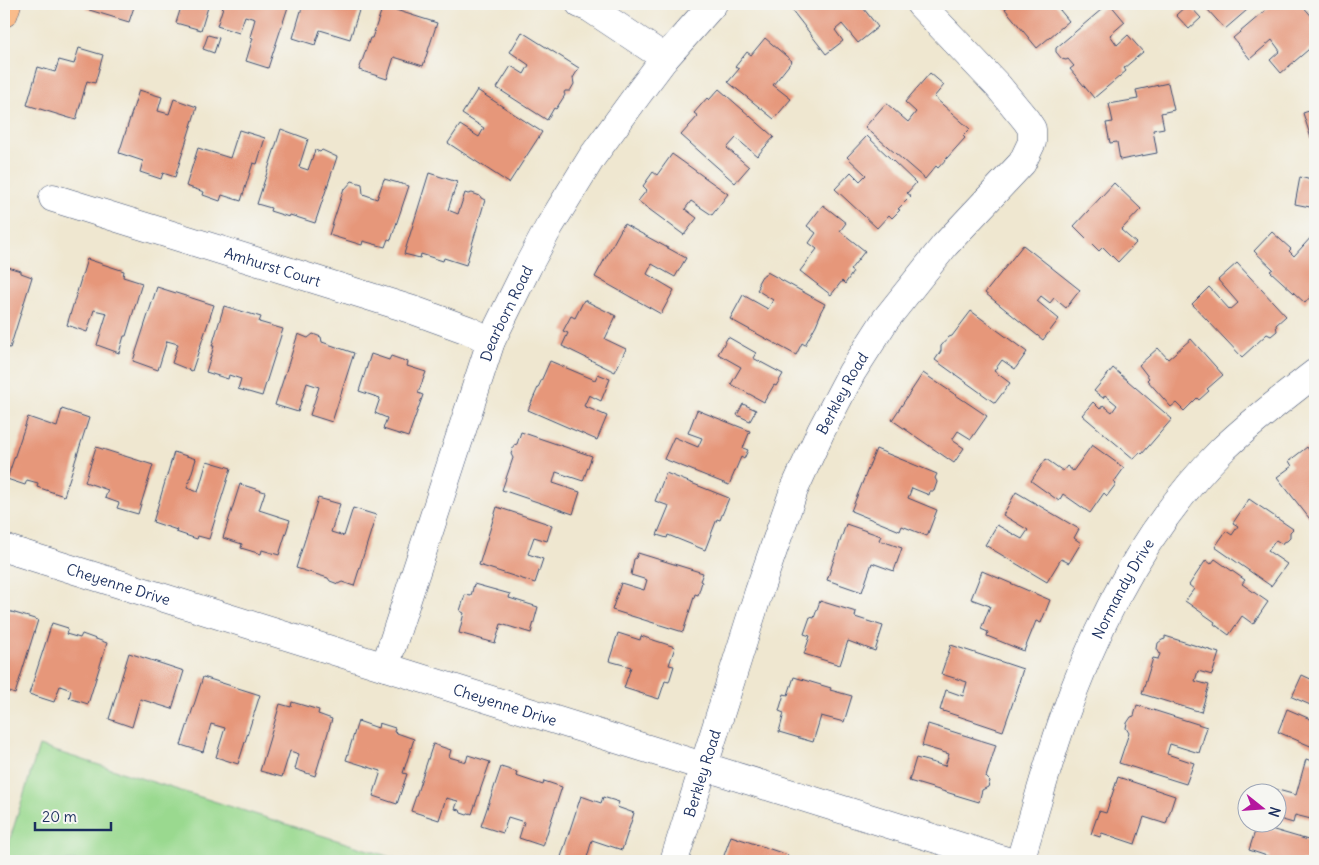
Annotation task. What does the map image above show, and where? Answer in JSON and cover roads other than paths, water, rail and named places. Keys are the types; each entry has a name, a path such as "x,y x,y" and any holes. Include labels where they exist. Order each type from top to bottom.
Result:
{"main road":[{"path":"4,13 6,4"}],"street":[{"path":"580,4 590,8 665,58"},
{"name":"Dearborn Road","path":"385,667 491,341 528,266 549,227 592,157 665,58 713,4"},
{"name":"Berkley Road","path":"674,861 759,591 791,499 821,431 852,372 886,319 945,246 1022,163 1032,142 1032,129 1026,120 998,86 920,4"},
{"name":"Amhurst Court","path":"53,198 413,310 468,330 491,341"},
{"name":"Normandy Drive","path":"1020,861 1062,724 1087,659 1120,590 1155,531 1188,488 1221,451 1256,419 1315,373"},
{"name":"Cheyenne Drive","path":"4,548 1008,861"}]}
